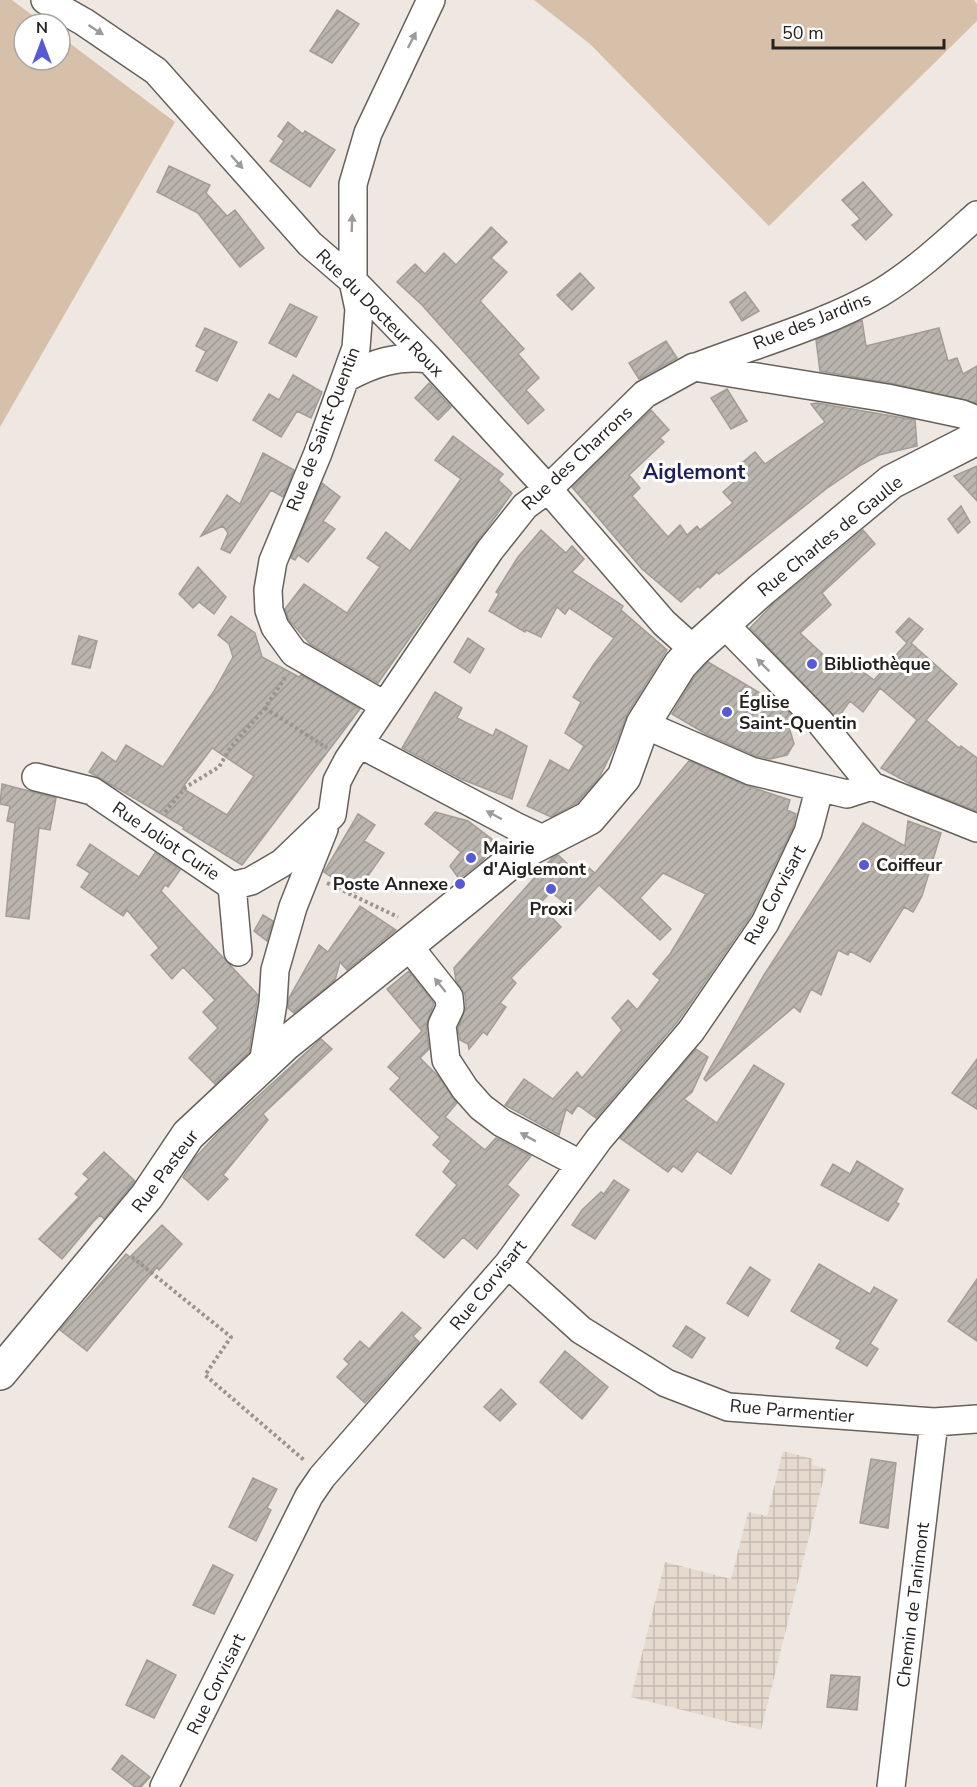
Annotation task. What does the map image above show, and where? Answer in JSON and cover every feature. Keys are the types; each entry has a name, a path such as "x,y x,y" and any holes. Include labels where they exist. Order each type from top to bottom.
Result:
{"street":[{"name":"Rue du Docteur Roux","path":"45,0 84,22 156,71 310,244 353,281 429,359 548,489 664,623 694,650"},
{"name":"Rue de Saint-Quentin","path":"384,705 294,652 275,627 269,609 268,591 273,561 346,378 359,332 359,309 353,281 353,184 368,133 431,0"},
{"name":"Rue des Jardins","path":"694,368 832,315 880,292 942,246 977,215"},
{"path":"346,378 368,365 408,356 429,359"},
{"path":"694,368 887,398 962,414 977,420"},
{"name":"Rue des Charrons","path":"263,1064 265,1038 273,1003 275,970 293,907 318,840 332,815 338,781 354,752 490,550 525,506 548,489 645,394 694,368"},
{"name":"Rue Charles de Gaulle","path":"547,841 589,819 624,777 643,724 680,665 694,650 761,590 891,482 977,438"},
{"path":"724,624 820,722 872,786 977,828"},
{"path":"643,724 751,771 819,790 848,794 872,786"},
{"path":"354,752 547,841"},
{"name":"Rue Joliot Curie","path":"36,777 92,791 232,886 238,952"},
{"name":"Rue Corvisart","path":"164,1787 309,1496 322,1477 508,1264 628,1102 691,1031 765,923 808,832 819,790"},
{"path":"232,886 251,880 282,863 332,815"},
{"name":"Rue Pasteur","path":"0,1373 147,1196 188,1135 263,1064 414,939 523,852 547,841"},
{"path":"414,939 449,997 450,1008 442,1025 446,1060 465,1089 481,1107 502,1123 580,1164"},
{"name":"Rue Parmentier","path":"508,1264 581,1330 666,1383 728,1407 934,1422 977,1419"},
{"name":"Chemin de Tanimont","path":"891,1787 934,1422"}],"path":[{"path":"150,829 186,787 219,767 231,747 265,708 285,677 294,652"},
{"path":"265,708 354,752"},
{"path":"354,896 402,919 414,939"},
{"path":"111,1240 231,1337 205,1375 322,1477"}],"shaded area":[{"path":"0,0 12,0 28,12 12,12 12,72 72,72 72,45 175,122 0,427"},
{"path":"534,0 974,0 977,4 977,21 769,226 590,44"},
{"path":"783,1451 813,1459 812,1465 826,1469 761,1730 631,1697 665,1562 731,1579 748,1512 767,1516"}],"building":[{"path":"337,10 359,24 332,63 310,51"},
{"path":"288,122 303,134 305,131 335,150 310,187 270,161 284,141 278,136"},
{"path":"169,166 210,185 206,193 227,216 235,210 264,248 240,267 198,213 157,192"},
{"path":"863,182 892,215 866,240 852,225 860,219 842,200"},
{"path":"491,227 507,242 491,258 507,272 480,301 524,349 518,354 539,378 526,390 544,410 528,424 422,305 397,282 415,264 425,274 444,253 456,265"},
{"path":"580,273 594,288 572,310 557,295"},
{"path":"745,292 759,311 742,321 730,302"},
{"path":"290,304 317,317 296,357 269,343"},
{"path":"862,320 866,346 939,328 948,361 957,358 963,374 977,366 977,403 890,383 820,371 816,340"},
{"path":"205,328 237,342 217,381 196,371 206,351 196,346"},
{"path":"666,341 677,358 639,379 629,363"},
{"path":"293,375 322,392 311,418 297,411 281,437 253,420 269,394 279,400"},
{"path":"429,383 451,407 438,420 415,398"},
{"path":"727,389 747,421 731,429 711,398"},
{"path":"817,403 915,420 917,446 879,455 861,465 826,489 719,574 717,572 700,588 698,586 681,602 642,569 572,487 651,410 669,430 660,438 664,442 629,475 640,488 632,496 668,537 680,525 687,535 697,526 700,530 733,503 723,492 738,479 732,471 755,452 765,464 825,422 811,404"},
{"path":"453,436 503,474 498,480 512,493 378,683 310,644 289,620 285,609 304,584 347,613 380,567 367,558 386,532 410,551 461,479 435,460"},
{"path":"263,453 294,470 283,497 271,490 230,553 221,549 228,533 223,526 201,536 227,495 240,504"},
{"path":"977,466 977,501 954,476"},
{"path":"322,483 340,497 323,521 335,529 308,562 298,555 295,560 291,558"},
{"path":"961,506 970,522 958,533 948,519"},
{"path":"541,530 566,553 572,546 584,559 572,572 623,606 621,610 667,650 627,714 599,778 577,803 551,817 527,806 550,760 569,771 584,746 565,733 581,702 573,697 614,638 569,608 565,614 557,607 541,637 526,630 525,632 489,611 499,594 496,592 518,557"},
{"path":"863,530 875,544 822,593 831,605 800,633 830,661 835,656 844,663 847,660 874,680 907,643 896,632 909,618 923,629 911,643 957,684 926,720 959,748 961,746 977,758 977,811 916,787 881,768 917,720 880,688 863,712 850,701 837,719 750,628 773,604"},
{"path":"198,567 226,597 214,614 199,602 193,608 179,594"},
{"path":"231,616 255,633 262,657 299,677 301,675 360,709 242,865 183,829 184,827 89,772 102,752 116,762 126,745 163,767 214,691 233,657 229,644 218,635","holes":["212,748 254,776 227,815 182,788"]},
{"path":"79,636 97,641 90,668 72,664"},
{"path":"468,638 484,649 470,673 454,662"},
{"name":"Église Saint-Quentin","path":"708,662 785,708 794,718 789,727 794,744 787,755 770,759 756,756 706,734 672,714 693,679"},
{"path":"435,692 462,708 457,718 493,736 496,729 527,746 512,799 461,779 402,748"},
{"path":"689,761 745,785 790,800 787,810 796,814 793,827 751,915 678,1021 596,1118 578,1105 572,1114 566,1109 559,1135 505,1105 524,1079 553,1099 577,1072 582,1078 622,1030 612,1018 628,1000 637,1010 660,980 653,974 670,954 706,894 663,873 640,898 671,929 660,940 599,885 575,911 551,892 539,904 561,927 511,978 516,983 500,1003 506,1007 487,1035 483,1032 469,1049 468,1044 460,1040 458,1028 466,1007 465,995 456,981 454,968 552,858 558,855 575,871 583,863 595,873"},
{"path":"2,784 56,798 50,830 39,828 29,919 6,916 15,823 7,821 10,806 0,804"},
{"path":"435,812 468,821 497,843 483,860 459,879 450,866 461,852 425,824"},
{"path":"358,814 375,825 364,841 384,853 356,893 324,872"},
{"path":"908,821 941,833 922,896 913,912 904,907 870,962 850,951 848,955 838,950 821,995 811,989 800,1012 794,1007 706,1081 704,1079 764,975 863,823 905,846"},
{"path":"90,844 139,877 155,853 180,870 168,887 165,885 161,891 258,995 249,1052 215,1084 189,1058 218,1028 203,1012 215,1000 183,967 172,979 151,955 159,948 127,910 123,916 81,887 90,873 77,865"},
{"path":"360,906 396,930 347,970 340,962 335,980 294,1013 288,1008 289,998 319,945 328,952"},
{"path":"263,915 273,921 267,941 254,931"},
{"path":"409,971 434,1003 426,1026 429,1049 420,1058 438,1076 457,1103 445,1117 485,1150 496,1138 531,1156 507,1185 519,1195 477,1249 463,1237 444,1258 416,1235 457,1185 443,1172 451,1161 433,1145 440,1137 390,1089 400,1078 388,1067 422,1031 387,989"},
{"path":"321,1039 332,1049 263,1114 268,1120 223,1175 228,1179 208,1200 183,1177 194,1159 220,1131"},
{"path":"696,1049 708,1057 692,1092 684,1099 717,1123 754,1065 784,1084 731,1174 697,1151 682,1172 673,1166 668,1172 620,1138"},
{"path":"977,1059 977,1109 952,1093"},
{"path":"104,1152 135,1181 104,1219 100,1215 62,1259 39,1239 79,1197 75,1194 89,1179 83,1174"},
{"path":"857,1161 903,1189 896,1202 899,1204 888,1221 821,1185 833,1164 850,1174"},
{"path":"614,1180 629,1190 595,1239 572,1225 582,1210 601,1192 604,1194"},
{"path":"162,1225 182,1244 159,1270 157,1267 87,1351 60,1330 126,1254 130,1257"},
{"path":"819,1264 870,1294 874,1287 897,1300 870,1344 878,1349 867,1366 836,1348 841,1340 791,1311"},
{"path":"750,1267 770,1280 748,1316 727,1303"},
{"path":"977,1279 977,1341 948,1321"},
{"path":"402,1312 421,1328 413,1336 419,1342 365,1403 337,1377 349,1364 344,1359 360,1341 369,1349"},
{"path":"686,1326 705,1338 692,1358 673,1346"},
{"path":"565,1351 608,1387 582,1419 540,1382"},
{"path":"501,1389 516,1404 500,1421 484,1407"},
{"path":"871,1459 896,1463 888,1528 860,1523"},
{"path":"253,1478 277,1489 267,1508 271,1510 256,1541 229,1527"},
{"path":"213,1565 233,1575 214,1614 193,1605"},
{"path":"147,1660 176,1675 154,1718 126,1705"},
{"path":"831,1675 860,1677 857,1710 827,1707"},
{"path":"122,1755 150,1777 141,1787 135,1787 112,1769"}],"place":[{"name":"Bibliothèque","path":"812,664"},
{"name":"Église Saint-Quentin","path":"727,712"},
{"name":"Mairie d'Aiglemont","path":"471,858"},
{"name":"Coiffeur","path":"864,865"},
{"name":"Poste Annexe","path":"460,884"},
{"name":"Proxi","path":"551,889"}],"district":[{"name":"Aiglemont","path":"694,472"}]}
